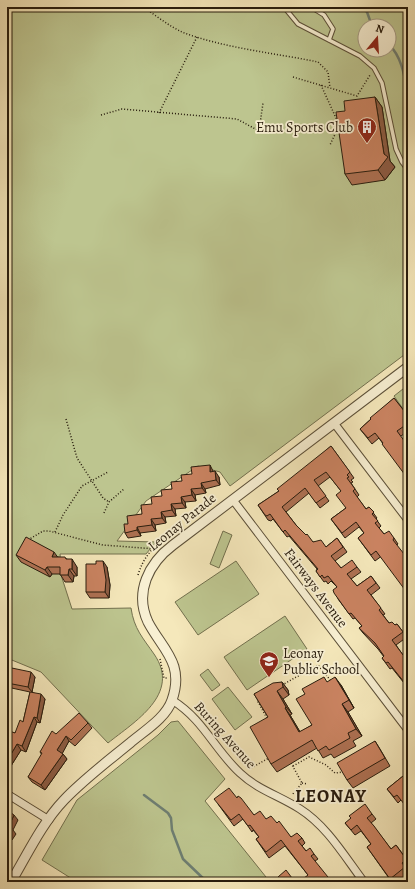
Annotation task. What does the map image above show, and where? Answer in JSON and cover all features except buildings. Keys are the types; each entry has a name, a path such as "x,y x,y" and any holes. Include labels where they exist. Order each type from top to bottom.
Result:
{"street":[{"name":"Leonay Parade","path":"11,882 62,801 79,785 154,724 168,708 172,700 175,677 172,660 168,651 148,622 143,599 147,575 153,564 166,551 408,367"},
{"path":"334,423 408,520"},
{"name":"Fairways Avenue","path":"233,500 408,730"},
{"name":"Buring Avenue","path":"172,700 196,718 232,765 245,778 261,790 300,809 317,823 329,835 364,882"},
{"path":"7,794 49,820"}],"lane":[{"path":"284,7 298,24 360,56 374,68 382,83 396,149 402,162 408,170"},
{"path":"311,7 324,15 334,29 330,40"}],"path":[{"path":"143,7 181,31 197,37 318,62 328,72 330,88"},
{"path":"159,113 197,37"},
{"path":"293,77 357,96 374,68"},
{"path":"321,85 328,97 337,124 335,136 330,145"},
{"path":"101,115 122,109 237,119 259,131 263,103"},
{"path":"66,419 77,458 103,498 109,502"},
{"path":"55,532 62,515 82,486 108,472"},
{"path":"104,513 109,502 124,489"},
{"path":"26,543 43,531 55,532 103,545 166,551"},
{"path":"277,688 318,664 331,682"},
{"path":"264,696 257,700 271,724"},
{"path":"293,766 309,757 326,765 335,773 343,772"},
{"path":"251,768 269,758"},
{"path":"291,763 302,783 306,784"},
{"path":"290,796 302,783"}],"green space":[{"path":"7,7 408,7 408,352 230,486 220,472 198,466 146,501 117,541 156,542 146,554 60,554 62,578 72,609 131,608 137,628 154,654 161,668 162,682 159,694 151,706 130,726 108,743 41,672 7,658"},
{"path":"408,385 408,416 394,396"},
{"path":"223,531 232,535 219,568 210,564"},
{"path":"236,561 259,594 198,635 175,602"},
{"path":"285,616 307,649 247,690 224,657"},
{"path":"208,669 220,685 212,691 200,675"},
{"path":"228,687 252,717 235,730 212,699"},
{"path":"178,721 225,779 205,801 270,882 77,882 42,860 77,800 158,735 171,722"}],"waterway":[{"path":"362,7 367,12 369,18"},
{"path":"397,55 404,75 408,95"},
{"path":"144,795 168,813 171,818 172,830 183,859 207,882"}],"place":[{"name":"Emu Sports Club","path":"367,144"},
{"name":"Leonay Public School","path":"269,678"}],"district":[{"name":"LEONAY","path":"331,796"}]}
